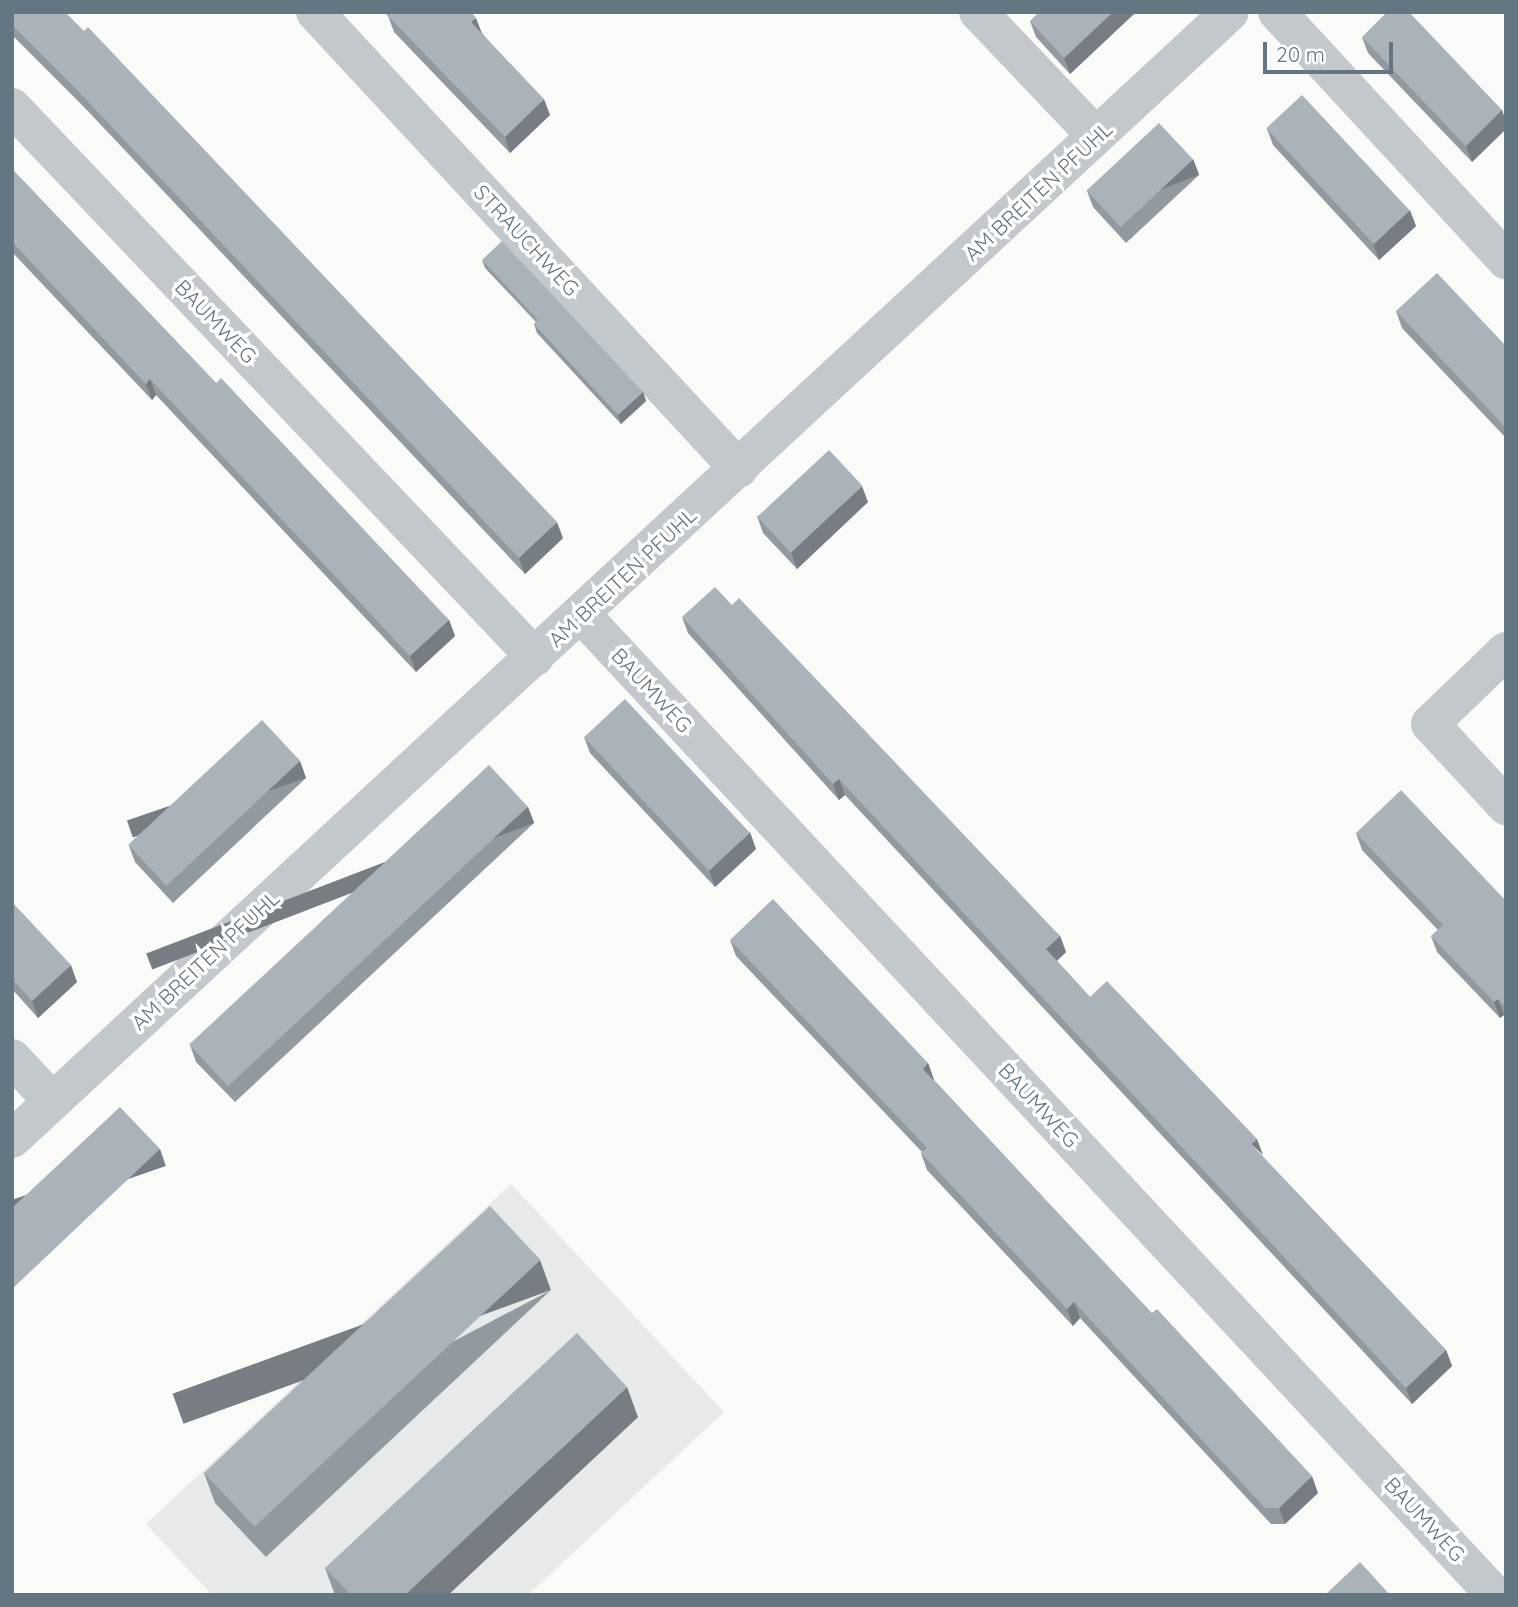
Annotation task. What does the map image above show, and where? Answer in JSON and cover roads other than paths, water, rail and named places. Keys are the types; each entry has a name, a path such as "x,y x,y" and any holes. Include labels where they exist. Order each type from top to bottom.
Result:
{"street":[{"name":"STRAUCHWEG","path":"315,12 739,468"},
{"path":"978,12 1096,136"},
{"name":"AM BREITEN PFUHL","path":"12,1139 582,615 1230,12"},
{"path":"1278,12 1506,260"},
{"name":"BAUMWEG","path":"12,107 535,657"},
{"name":"BAUMWEG","path":"582,615 1496,1595"},
{"path":"1506,651 1430,724 1506,806"},
{"path":"12,1058 52,1101"}]}
